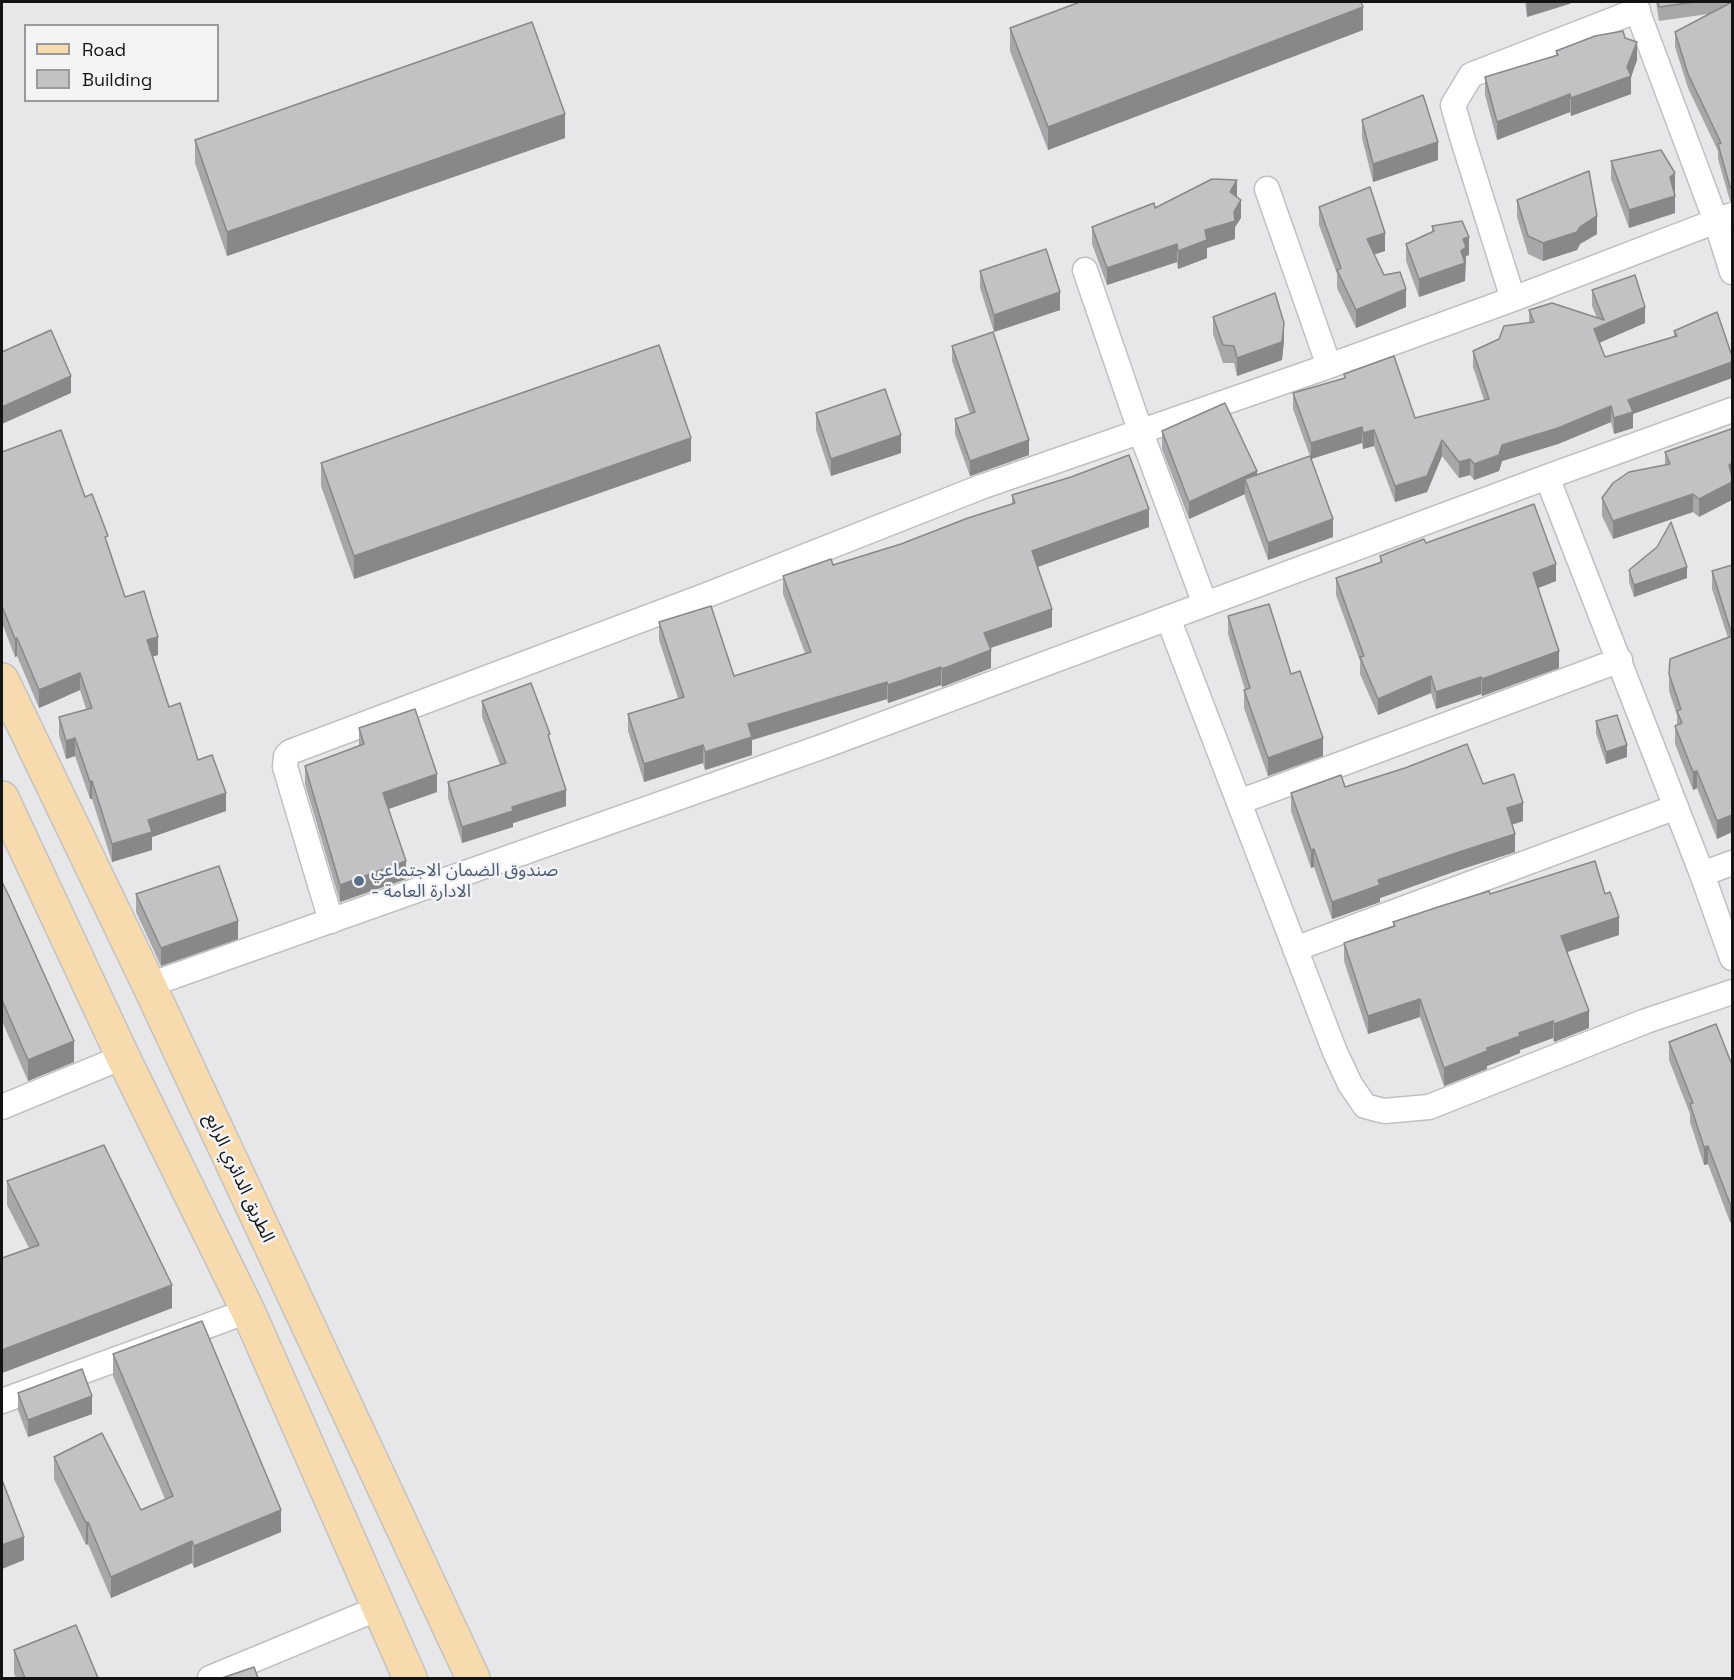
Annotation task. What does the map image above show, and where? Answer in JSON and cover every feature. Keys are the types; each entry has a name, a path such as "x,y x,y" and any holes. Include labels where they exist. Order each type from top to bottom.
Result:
{"main road":[{"name":"الطريق الدائري الرابع","path":"2,680 149,985 473,1678"},
{"path":"2,798 123,1058 248,1311 410,1678"}],"street":[{"path":"1513,299 1454,105 1471,75 1636,6 1724,218 1732,272"},
{"path":"1267,189 1329,366"},
{"path":"331,921 285,767 285,761 290,752 707,595 981,487 1329,366 1513,299 1724,218"},
{"path":"1084,270 1140,430 1205,604"},
{"path":"149,985 824,746 1732,410"},
{"path":"1547,477 1620,660 1732,958"},
{"path":"1168,618 1295,949 1350,1084 1365,1106 1384,1111 1429,1107 1646,1021 1732,992"},
{"path":"1239,802 1620,660"},
{"path":"1295,949 1676,807"},
{"path":"1702,874 1732,863"},
{"path":"2,1107 123,1058"},
{"path":"2,1401 248,1311"},
{"path":"210,1678 379,1608"}],"building":[{"path":"1080,2 1361,2 1363,7 1048,127 1010,28"},
{"path":"1658,2 1695,2 1659,7"},
{"path":"1732,2 1732,187 1730,187 1718,144 1721,143 1688,74 1675,32"},
{"path":"532,22 565,114 227,232 195,140"},
{"path":"1623,31 1625,38 1637,42 1627,67 1631,76 1571,98 1570,94 1497,122 1485,77 1558,55 1556,51 1595,36"},
{"path":"1423,95 1438,142 1373,164 1362,120"},
{"path":"1661,150 1675,173 1670,177 1675,196 1629,210 1611,161"},
{"path":"1589,171 1597,216 1580,227 1577,232 1543,243 1528,236 1517,200"},
{"path":"1212,179 1237,180 1230,192 1241,200 1234,212 1235,221 1205,230 1207,240 1178,251 1177,244 1107,268 1092,227 1154,203 1155,208"},
{"path":"1370,187 1385,233 1367,239 1384,275 1400,272 1406,289 1356,310 1337,270 1341,268 1319,207"},
{"path":"1462,221 1469,237 1463,239 1466,247 1461,251 1465,263 1419,279 1406,244 1434,231 1432,226"},
{"path":"1046,249 1060,292 994,315 980,271"},
{"path":"1635,275 1645,307 1594,329 1605,357 1677,336 1674,331 1717,312 1732,362 1628,400 1633,412 1614,418 1611,406 1558,428 1502,445 1499,455 1474,464 1470,459 1459,462 1442,440 1427,476 1395,486 1374,430 1363,433 1362,427 1311,443 1293,393 1345,378 1344,374 1394,356 1415,418 1489,399 1473,351 1499,339 1504,326 1534,322 1529,310 1552,303 1604,320 1592,290"},
{"path":"1275,293 1284,323 1282,342 1237,358 1234,346 1223,345 1213,317"},
{"path":"51,330 71,376 2,407 2,352"},
{"path":"993,332 1029,440 970,461 955,419 975,412 952,346"},
{"path":"659,345 691,438 354,556 321,463"},
{"path":"885,389 901,435 831,459 816,413"},
{"path":"1225,403 1257,471 1189,502 1162,431"},
{"path":"1731,429 1732,463 1729,465 1732,482 1699,499 1693,494 1613,521 1602,498 1613,483 1629,472 1670,464 1665,452"},
{"path":"61,430 85,497 92,494 108,536 105,537 125,597 144,591 158,637 147,640 169,707 180,703 198,760 212,755 226,793 148,820 152,832 112,844 92,781 90,782 75,738 66,741 59,717 92,708 80,673 39,690 2,606 2,452"},
{"path":"1129,455 1149,509 1032,551 1052,609 984,633 991,650 942,669 941,667 888,685 887,682 748,724 752,737 705,752 703,745 644,764 628,714 684,697 659,622 711,606 734,676 811,652 783,576 831,559 833,565 901,544 1015,503 1012,495 1071,477"},
{"path":"1310,456 1333,519 1268,543 1245,479"},
{"path":"1534,504 1556,564 1533,573 1559,651 1482,679 1481,677 1436,692 1431,676 1378,699 1360,657 1364,656 1336,578 1382,562 1380,556 1424,539 1426,543"},
{"path":"1671,522 1687,567 1634,585 1629,570 1657,547"},
{"path":"1732,565 1732,635 1712,571"},
{"path":"1269,604 1291,674 1300,671 1323,738 1268,758 1244,690 1250,688 1228,616"},
{"path":"1732,636 1732,815 1717,821 1697,771 1693,772 1675,726 1682,723 1677,711 1681,709 1669,674 1670,659"},
{"path":"531,683 550,734 548,735 566,790 512,807 513,811 462,827 448,782 506,763 482,701"},
{"path":"415,709 437,774 383,793 406,861 340,885 305,766 364,744 359,728"},
{"path":"1617,715 1627,745 1606,752 1596,721"},
{"path":"1467,744 1483,784 1514,774 1523,803 1507,808 1515,834 1378,880 1380,885 1332,902 1314,849 1311,850 1291,793 1341,775 1345,787 1405,768"},
{"path":"1595,861 1605,894 1610,892 1619,917 1561,936 1589,1011 1554,1024 1553,1021 1519,1033 1520,1036 1444,1068 1420,999 1368,1016 1344,943 1395,926 1393,922 1438,907 1489,891 1490,894"},
{"path":"219,866 238,921 161,948 136,894"},
{"path":"2,882 74,1041 28,1060 2,1000"},
{"path":"1716,1024 1732,1065 1732,1203 1730,1204 1708,1146 1704,1147 1690,1104 1693,1103 1669,1042"},
{"path":"104,1145 172,1285 2,1350 2,1258 39,1245 7,1181"},
{"path":"202,1321 281,1510 194,1546 192,1541 111,1577 88,1522 86,1523 54,1457 102,1433 141,1510 173,1496 113,1354"},
{"path":"82,1369 92,1396 28,1420 18,1393"},
{"path":"2,1480 24,1537 2,1545"},
{"path":"76,1625 98,1678 25,1678 14,1650"},
{"path":"254,1667 258,1678 222,1678"}],"place":[{"name":"صندوق الضمان الاجتماعي - الادارة العامة","path":"359,881"}]}
